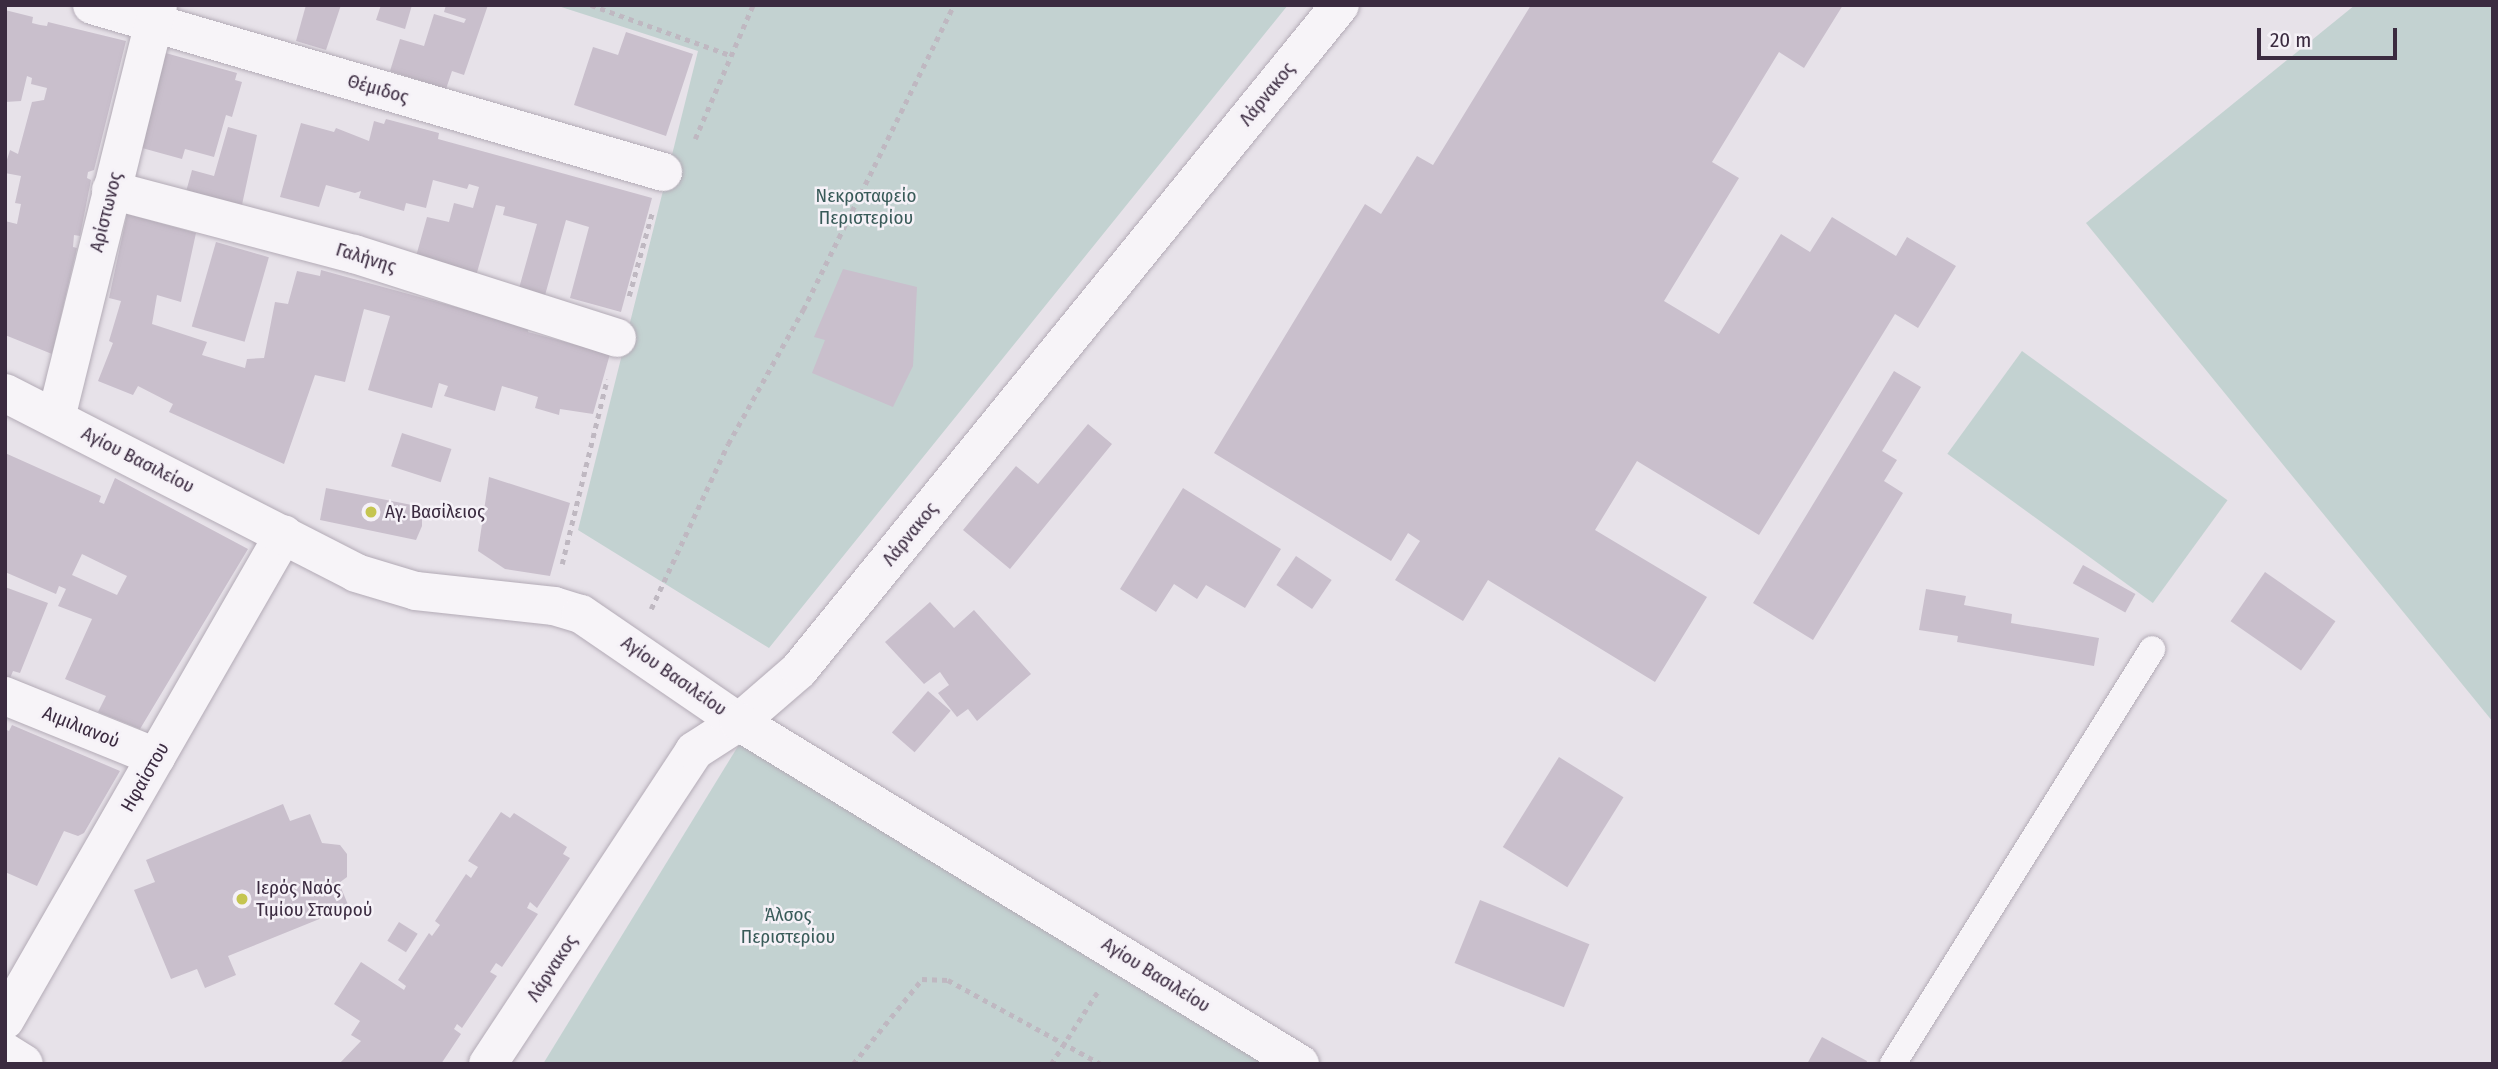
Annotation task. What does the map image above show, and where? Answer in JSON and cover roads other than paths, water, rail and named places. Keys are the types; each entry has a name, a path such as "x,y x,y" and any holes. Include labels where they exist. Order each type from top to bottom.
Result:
{"street":[{"name":"Θέμιδος","path":"92,5 155,14 663,172"},
{"name":"Λάρνακος","path":"488,1064 694,751 739,722 799,670 1340,5"},
{"name":"Αρίστωνος","path":"56,418 155,14"},
{"name":"Γαλήνης","path":"111,190 354,254 617,338"},
{"name":"Αγίου Βασιλείου","path":"5,393 380,582 416,591 554,606 581,614 739,722 1122,953 1300,1064"},
{"name":"Ηφαίστου","path":"6,1025 284,534"},
{"name":"Αιμιλιανού","path":"5,696 156,757"},
{"path":"6,1025 24,1064"}],"lane":[{"path":"1893,1064 2152,649"}],"place":[{"name":"Αγ. Βασίλειος","path":"371,512"},
{"name":"Ιερός Ναός Τιμίου Σταυρού","path":"242,899"}],"park label":[{"name":"Νεκροταφείο Περιστερίου","path":"866,207"},
{"name":"Άλσος Περιστερίου","path":"788,926"}]}
